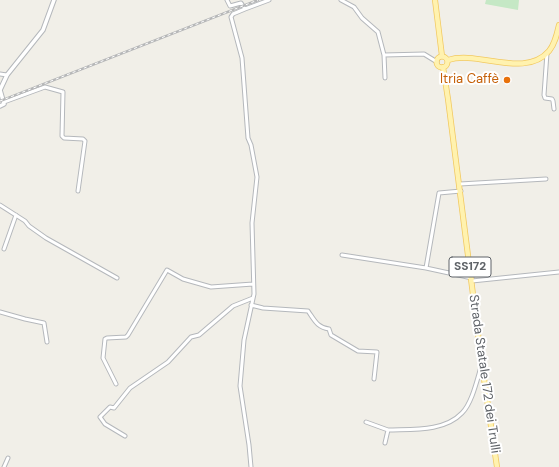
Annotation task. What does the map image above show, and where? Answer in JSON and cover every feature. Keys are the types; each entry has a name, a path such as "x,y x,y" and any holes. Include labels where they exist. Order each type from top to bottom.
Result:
{"main road":[{"path":"435,0 442,56"},
{"path":"442,56 446,57 448,60 461,58 525,64 536,60 547,53 552,46 559,26"},
{"path":"442,56 437,62 438,65 443,68 447,65 448,60"},
{"name":"Strada Statale 172 dei Trulli","path":"443,68 460,184 482,365 497,467"}],"street":[{"path":"4,102 0,90 7,75 43,30 54,0"},
{"path":"227,0 230,6 242,3 245,9"},
{"path":"251,467 240,386 244,340 253,298 252,223 257,177 251,145 248,138 242,58 231,17 233,14 269,0"},
{"path":"341,0 354,7 362,18 376,29 384,55 385,78"},
{"path":"547,53 544,95 545,98 552,99 554,109"},
{"path":"384,55 424,54 437,62"},
{"path":"0,74 7,75"},
{"path":"0,106 3,105 4,102 45,87 63,92 62,136 64,138 85,140 78,192"},
{"path":"460,184 546,179"},
{"path":"426,268 438,193 460,191"},
{"path":"0,205 25,221 29,226 46,238 117,278"},
{"path":"4,249 16,215"},
{"path":"342,255 426,268 472,280 559,272"},
{"path":"116,384 103,358 105,339 126,337 128,335 167,270 183,279 211,287 253,284"},
{"path":"125,436 105,424 100,417 110,407 114,408 130,388 168,362 191,337 199,335 233,306 253,298"},
{"path":"251,305 263,308 308,311 315,322 321,327 329,329 331,335 358,351 377,352 374,379"},
{"path":"0,312 44,323 47,342"},
{"path":"366,422 388,430 432,428 452,421 463,412 471,398 482,365"},
{"path":"385,443 388,430"},
{"path":"4,467 8,458"}],"green space":[{"path":"486,0 519,0 518,10 485,4"}],"railway":[{"path":"0,101 258,0"}],"place":[{"name":"Itria Caffè","path":"507,80"}]}
